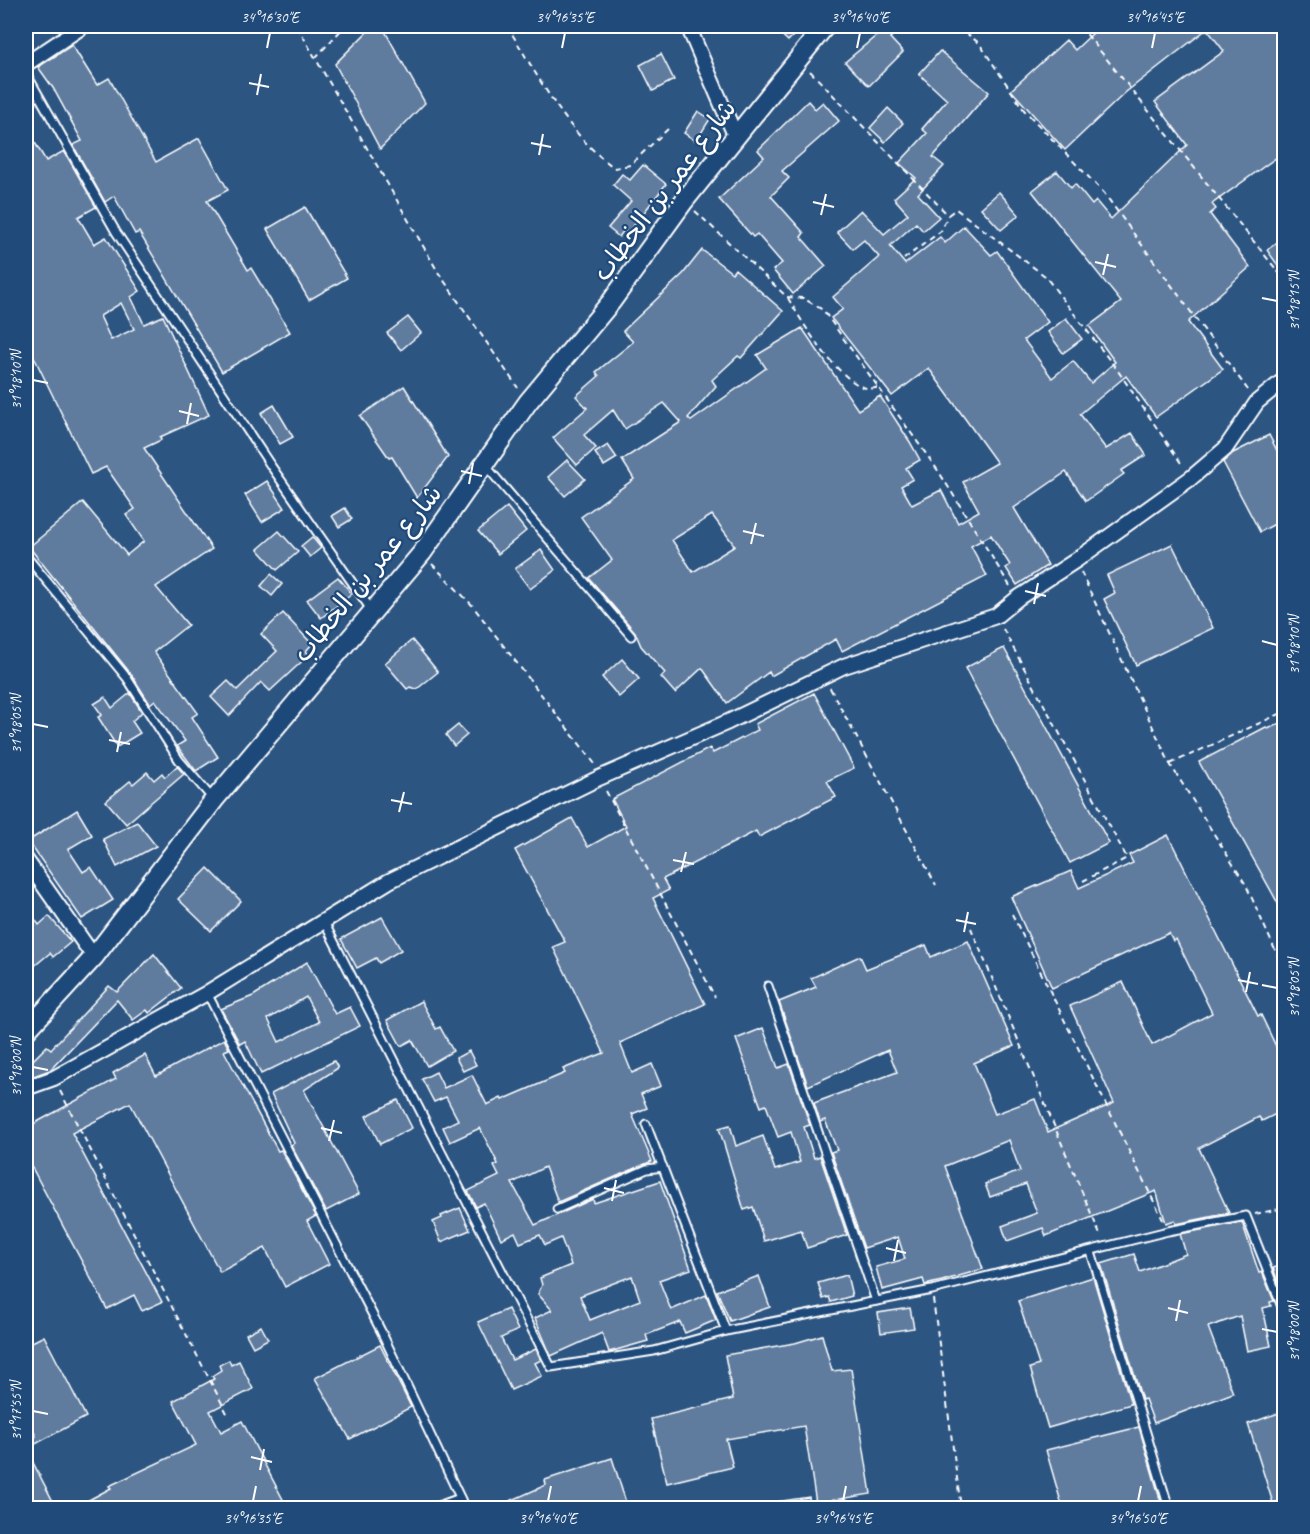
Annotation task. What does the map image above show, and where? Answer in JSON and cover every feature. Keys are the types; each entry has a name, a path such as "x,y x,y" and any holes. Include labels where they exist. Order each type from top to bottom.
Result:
{"main road":[{"name":"شارع عمر بن الخطاب","path":"26,1031 94,957 214,800 422,553 528,402 611,302 735,135 825,26"}],"street":[{"path":"26,64 83,26"},
{"path":"688,26 735,135"},
{"path":"26,1088 54,1078 207,993 389,880 599,778 844,666 996,616 1018,598 1076,561 1191,478 1225,449 1257,402 1284,380"},
{"path":"26,860 94,957"}],"lane":[{"path":"26,73 116,232 271,466 372,611"},
{"path":"484,464 631,636"},
{"path":"26,556 127,678 179,760 214,800"},
{"path":"324,922 551,1367 654,1352 726,1331 932,1290 1168,1231 1246,1216 1284,1312"},
{"path":"768,986 876,1301"},
{"path":"207,993 381,1330 465,1509"},
{"path":"646,1124 726,1331"},
{"path":"557,1209 647,1169 663,1167"},
{"path":"1091,1252 1169,1509"},
{"path":"26,1428 30,1436"},
{"path":"433,1509 460,1497"}],"path":[{"path":"297,26 438,272 528,402"},
{"path":"315,57 345,26"},
{"path":"507,26 573,127 593,153 615,168 630,165 669,129"},
{"path":"933,26 938,31 949,26"},
{"path":"957,26 979,43 1024,110 1104,193 1257,402"},
{"path":"1080,26 1284,279"},
{"path":"797,58 948,215"},
{"path":"684,201 787,297 800,318 845,377 867,389 880,387"},
{"path":"904,259 941,231 948,215 957,209 1045,276 1118,371 1191,478"},
{"path":"787,297 803,298 823,310 939,472 1018,598"},
{"path":"422,553 472,605 536,690 593,759 599,778 715,997"},
{"path":"1076,561 1170,764 1246,885 1284,970"},
{"path":"996,616 1127,858 1083,881"},
{"path":"824,677 936,885"},
{"path":"1170,764 1284,712"},
{"path":"1012,914 1168,1231"},
{"path":"971,928 1106,1248"},
{"path":"54,1078 228,1417"},
{"path":"1246,1216 1284,1208"},
{"path":"932,1290 961,1509"}],"building":[{"path":"373,26 382,26 425,103 380,149 335,64"},
{"path":"772,26 803,26 788,41"},
{"path":"888,26 902,26 890,38 903,52 869,86 845,62"},
{"path":"1087,26 1277,26 1284,35 1284,152 1212,204 1216,209 1210,214 1250,267 1188,322 1223,369 1156,417 1126,376 1080,414 1106,449 1132,433 1146,455 1121,471 1124,474 1086,501 1066,472 1014,508 1048,565 1017,585 1006,568 1010,565 991,535 971,546 987,576 842,651 836,639 771,676 769,672 727,703 702,668 675,693 661,677 665,673 641,646 635,632 589,578 612,560 581,517 634,479 622,460 681,422 664,403 625,429 613,410 584,435 596,448 577,465 553,438 587,408 576,396 599,376 596,372 633,342 623,331 683,274 702,250 732,273 735,269 783,311 741,358 738,356 712,380 716,386 688,418 691,421 766,368 757,355 802,328 858,410 880,396 910,442 920,460 906,468 913,479 901,486 912,505 941,490 958,523 979,511 963,482 997,463 929,368 892,396 831,318 843,309 833,297 879,257 864,240 853,249 837,232 861,210 884,234 908,214 894,198 916,178 899,163 927,133 922,129 947,100 919,74 940,51 989,92 933,157 944,166 918,194 939,217 923,231 916,223 890,246 905,264 940,237 945,243 964,226 991,255 997,251 1048,322 1024,340 1052,378 1073,361 1091,383 1115,362 1089,326 1121,302 1032,191 1057,171 1071,188 1075,184 1092,205 1096,201 1111,219 1187,145 1155,102 1224,51 1207,29 1126,92 1065,150 1011,90 1066,40 1075,50 1093,33","holes":["712,515 735,546 693,572 672,540"]},
{"path":"72,45 97,85 109,78 156,162 199,138 228,190 207,201 248,270 251,268 290,332 222,372 139,232 135,234 114,196 105,202 73,145 82,141 53,88 38,67"},
{"path":"661,54 674,80 653,91 640,65"},
{"path":"808,101 815,109 823,102 839,121 782,171 789,178 771,196 804,233 801,237 826,266 793,294 773,270 782,263 757,234 753,237 719,199 764,157 758,150"},
{"path":"888,108 903,123 885,142 870,128"},
{"path":"698,111 710,119 696,141 684,133"},
{"path":"26,128 46,161 64,151 96,207 78,217 94,244 106,237 140,291 131,297 144,324 163,316 209,415 160,437 161,440 144,448 212,549 156,587 188,625 154,652 198,713 192,717 218,757 196,771 177,746 185,741 155,700 150,704 131,674 29,547 83,502 127,555 144,541 126,515 135,509 106,467 91,474 34,357 31,359 26,351","holes":["121,303 134,329 111,340 100,316"]},
{"path":"643,165 666,184 628,233 624,230 619,237 608,228 631,201 613,185 622,174 630,180"},
{"path":"999,192 1019,215 1001,230 981,208"},
{"path":"305,207 347,278 309,300 267,229"},
{"path":"1284,237 1284,274 1267,250"},
{"path":"408,317 421,333 401,350 387,333"},
{"path":"1066,318 1082,339 1063,353 1048,332"},
{"path":"404,386 448,457 417,498 392,457 389,458 360,416"},
{"path":"274,405 293,437 280,444 261,413"},
{"path":"1269,435 1284,464 1284,519 1260,532 1223,462 1233,453"},
{"path":"608,445 617,458 604,466 595,453"},
{"path":"567,460 585,479 565,496 548,477"},
{"path":"267,481 285,508 262,522 245,495"},
{"path":"507,507 526,531 498,554 478,531"},
{"path":"345,508 352,519 339,527 332,516"},
{"path":"279,531 298,552 277,570 258,549"},
{"path":"312,537 321,548 310,557 301,546"},
{"path":"1172,544 1213,628 1136,665 1104,599 1115,593 1107,575"},
{"path":"541,550 555,570 530,589 515,569"},
{"path":"271,574 282,584 272,596 261,586"},
{"path":"338,577 352,594 321,618 307,600"},
{"path":"283,613 312,644 306,651 309,655 270,691 261,682 229,716 211,697 228,681 237,690 277,651 261,634"},
{"path":"412,640 438,672 417,689 410,687 407,689 385,663"},
{"path":"1004,648 1109,843 1070,863 965,668"},
{"path":"622,659 639,679 619,697 602,677"},
{"path":"130,693 142,712 132,721 140,733 117,747 98,717 102,715 94,704 105,697 112,708"},
{"path":"814,693 854,768 827,781 836,797 759,837 756,831 663,879 669,890 653,898 705,1004 620,1043 632,1073 652,1064 661,1086 641,1094 647,1108 632,1114 652,1161 558,1202 545,1167 512,1183 535,1225 593,1199 594,1203 660,1181 691,1269 659,1280 671,1310 706,1295 716,1320 685,1333 680,1322 646,1335 648,1341 609,1352 602,1333 551,1356 535,1318 552,1310 538,1294 542,1285 540,1278 571,1265 561,1238 545,1245 540,1235 520,1243 515,1232 501,1239 484,1203 476,1207 468,1191 499,1176 494,1166 498,1164 480,1128 450,1142 443,1127 458,1120 446,1097 434,1102 422,1079 436,1072 444,1088 472,1075 487,1105 565,1073 563,1069 604,1053 553,947 565,942 515,850 572,818 588,847 626,826 612,799 710,748 713,753 758,730 755,724","holes":["632,1276 640,1300 590,1320 580,1296"]},
{"path":"1284,721 1284,914 1199,762 1266,727 1268,729"},
{"path":"458,725 467,735 454,746 446,735"},
{"path":"177,766 184,774 126,824 106,801 130,781 133,784 147,772 154,780 162,773 165,777"},
{"path":"77,810 92,835 68,849 83,872 91,867 113,900 82,919 28,841"},
{"path":"137,822 156,846 117,867 103,839"},
{"path":"1168,835 1258,1016 1261,1015 1284,1063 1284,1110 1262,1121 1259,1117 1199,1148 1229,1213 1176,1224 1175,1220 1166,1223 1156,1191 1046,1236 1043,1228 1007,1241 1002,1226 1037,1213 1026,1184 990,1197 985,1184 1020,1171 1009,1140 945,1166 983,1269 925,1285 923,1279 882,1290 876,1267 905,1259 898,1237 864,1248 831,1152 837,1150 825,1120 820,1122 814,1103 897,1072 888,1050 808,1086 779,1002 816,987 811,978 860,956 866,969 926,945 931,957 968,941 1014,1046 974,1063 995,1114 1035,1099 1048,1132 1114,1103 1070,1006 1123,982 1152,1045 1212,1013 1176,939 1173,941 1169,933 1052,988 1011,897 1071,871 1079,888 1133,863 1129,855"},
{"path":"208,868 241,901 211,931 178,899"},
{"path":"26,907 39,925 49,916 71,942 53,957 50,953 26,973"},
{"path":"382,917 401,950 379,963 376,958 357,968 341,939"},
{"path":"154,954 181,988 149,1013 147,1010 133,1020 117,1000 50,1070 28,1078 26,1067 47,1046 51,1049 109,986 117,992"},
{"path":"307,962 335,1014 350,1007 360,1026 261,1074 245,1041 240,1044 221,1009 253,996","holes":["306,997 319,1022 279,1042 268,1019"]},
{"path":"421,1001 436,1029 440,1027 453,1051 427,1066 412,1040 401,1046 387,1020"},
{"path":"763,1028 778,1068 789,1064 810,1125 804,1127 814,1158 820,1156 847,1235 807,1248 801,1230 764,1241 753,1207 744,1210 719,1128 730,1125 736,1146 763,1136 775,1170 800,1162 791,1132 778,1137 766,1105 761,1107 736,1039"},
{"path":"224,1039 229,1049 224,1051 316,1216 307,1221 329,1264 285,1287 265,1248 220,1272 130,1103 72,1133 162,1302 142,1311 134,1295 107,1309 30,1164 26,1166 26,1128 116,1079 113,1073 145,1055 156,1076"},
{"path":"469,1051 476,1065 463,1071 456,1058"},
{"path":"334,1061 338,1068 304,1090 359,1194 326,1211 291,1145 294,1143 271,1094"},
{"path":"398,1100 412,1128 380,1144 366,1116"},
{"path":"460,1208 470,1230 441,1242 433,1222"},
{"path":"1242,1222 1259,1273 1262,1272 1274,1301 1270,1302 1271,1306 1263,1308 1271,1346 1247,1351 1240,1316 1208,1327 1233,1393 1154,1423 1145,1399 1142,1400 1101,1264 1134,1254 1140,1272 1186,1254 1180,1234"},
{"path":"1284,1265 1284,1298 1273,1268"},
{"path":"847,1275 852,1296 831,1302 829,1297 823,1299 818,1283"},
{"path":"759,1276 770,1307 730,1321 717,1291"},
{"path":"1093,1277 1131,1404 1048,1428 1030,1368 1039,1365 1018,1301"},
{"path":"910,1308 914,1328 881,1333 878,1313"},
{"path":"508,1309 518,1330 501,1338 512,1360 536,1349 541,1360 535,1363 542,1376 511,1390 478,1322"},
{"path":"261,1326 268,1339 253,1347 246,1334"},
{"path":"822,1335 832,1371 851,1369 871,1494 816,1503 804,1426 726,1439 733,1467 667,1483 651,1419 733,1399 725,1355 795,1343"},
{"path":"44,1336 86,1417 26,1449 26,1439 32,1441 36,1436 31,1425 26,1422 26,1345"},
{"path":"380,1345 411,1407 350,1439 315,1378"},
{"path":"229,1360 231,1365 239,1361 253,1389 210,1411 221,1432 242,1421 288,1509 72,1509 111,1488 109,1486 196,1445 173,1401 214,1379 212,1376 221,1370 219,1365"},
{"path":"1284,1411 1284,1500 1273,1503 1248,1424"},
{"path":"1139,1427 1163,1509 1063,1509 1046,1450"},
{"path":"26,1449 57,1509 26,1509"},
{"path":"612,1458 628,1509 492,1509 546,1485 545,1480"},
{"path":"809,1497 811,1509 776,1509 776,1502"}]}
